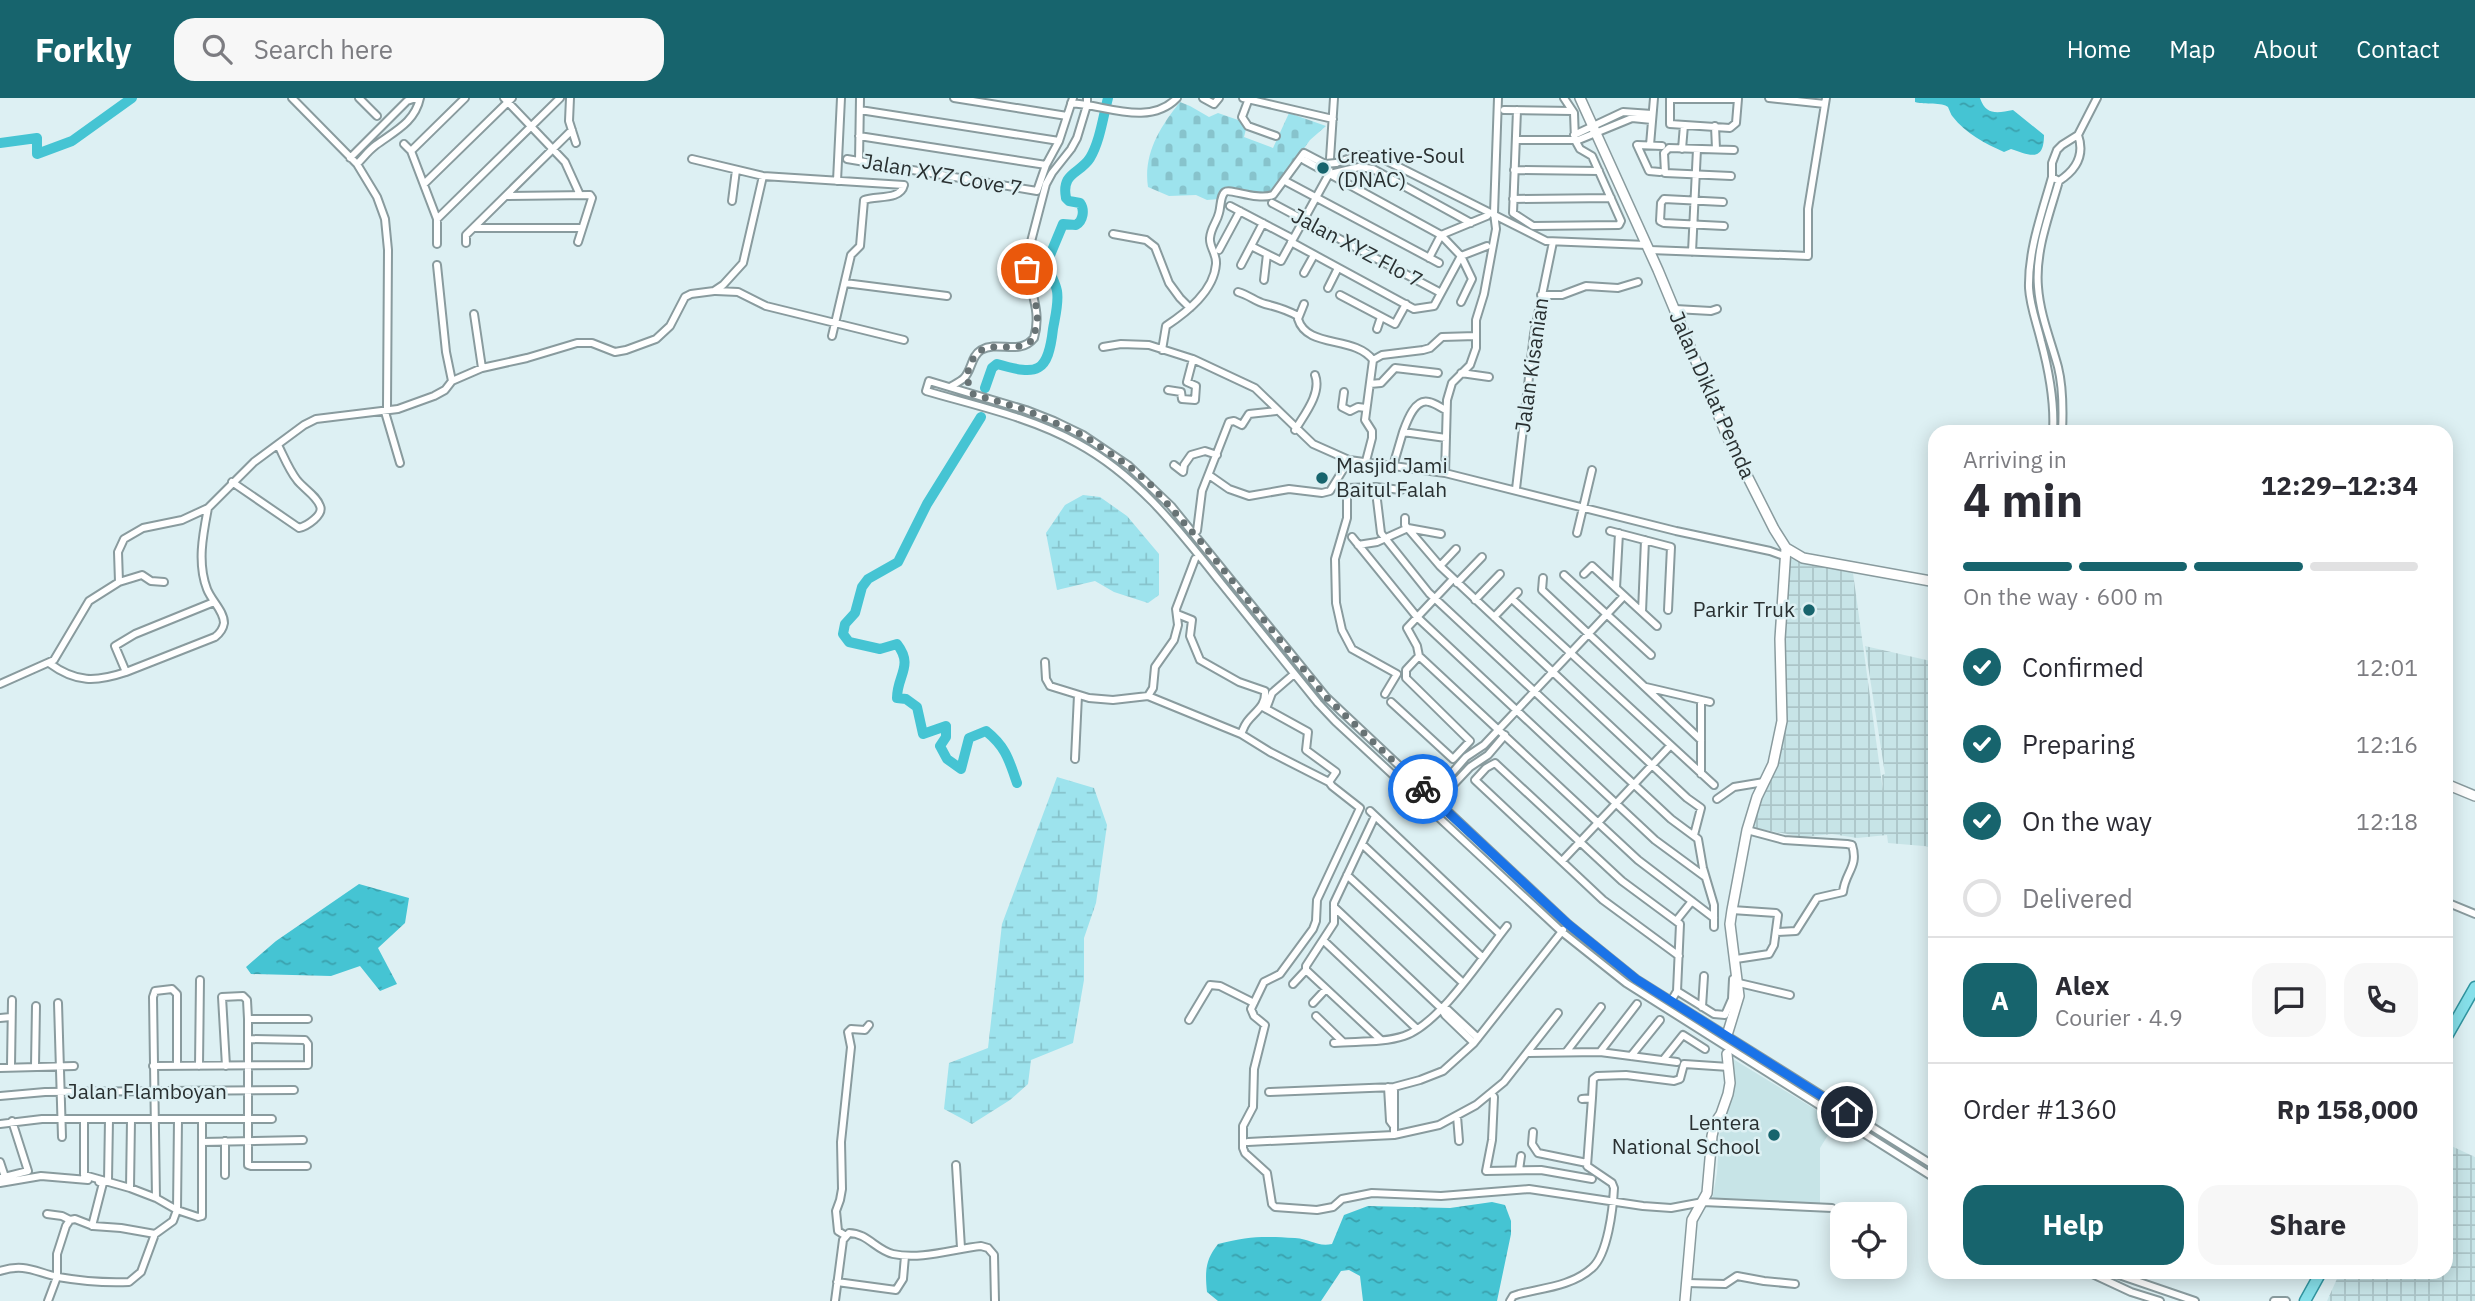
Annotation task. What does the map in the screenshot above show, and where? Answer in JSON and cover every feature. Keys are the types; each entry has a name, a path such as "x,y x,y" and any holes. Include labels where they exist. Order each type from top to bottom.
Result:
{"main road":[{"path":"2453,1026 2475,987"},
{"path":"2305,1301 2317,1279"}],"street":[{"path":"292,98 356,164 377,197 385,219 388,250 386,410 400,463"},
{"path":"359,98 376,116"},
{"path":"365,104 372,98"},
{"path":"350,158 407,101 418,98 417,111 356,164"},
{"path":"411,151 465,98"},
{"path":"437,219 559,98"},
{"path":"570,98 569,121 576,143"},
{"path":"837,181 841,98"},
{"path":"859,161 860,98"},
{"path":"954,98 1067,116"},
{"path":"859,136 1045,165 1059,141 1072,100 1101,108 1150,113 1162,110 1177,98"},
{"path":"1203,98 1214,104 1219,98"},
{"path":"1251,246 1281,261 1304,220 1329,174 1334,98"},
{"path":"1445,473 1446,410 1452,383 1470,365 1476,348 1476,320 1484,294 1496,229 1490,215 1498,98"},
{"path":"1517,110 1512,209 1516,215 1533,226 1619,225 1621,221 1592,156 1580,149 1575,139 1572,111 1564,98"},
{"name":"Jalan Diklat Pemda","path":"1580,98 1675,309 1727,436 1785,552"},
{"path":"1650,145 1654,98"},
{"path":"1670,98 1738,99 1735,125 1730,128 1669,123 1670,98"},
{"path":"1162,350 1166,326 1190,308 1204,293 1216,265 1209,242 1222,195 1230,190 1250,197 1272,195 1304,153 1325,164 1359,155 1377,156 1546,241 1806,257 1809,255 1808,209 1826,101 1769,98"},
{"path":"2062,425 2059,371 2038,288 2038,264 2056,179 2052,163 2057,150 2078,135 2097,98"},
{"path":"424,184 508,99 565,163 580,195"},
{"path":"1276,136 1248,126 1242,117 1245,99 1333,120"},
{"path":"950,387 966,377 974,356 981,350 1021,348 1034,338 1038,314 1027,269 1027,257 1046,184 1077,138 1087,102"},
{"path":"860,110 1059,141"},
{"path":"1504,110 1572,111"},
{"path":"1516,140 1575,139 1595,129 1632,118 1652,117"},
{"path":"1682,149 1684,125"},
{"path":"1715,126 1716,149"},
{"path":"466,243 466,235 572,130"},
{"path":"2056,179 2068,176 2077,164 2081,146 2078,135"},
{"path":"404,144 411,151 437,219 437,244"},
{"path":"1660,172 1649,171 1637,145 1662,146"},
{"path":"1731,176 1664,172 1665,151 1669,148 1734,150"},
{"path":"1692,250 1698,149"},
{"path":"692,159 763,176 904,185 898,195 864,200 859,246 851,254 832,336"},
{"name":"Jalan XYZ Cove 7","path":"847,159 1037,191 1045,165"},
{"path":"1304,160 1441,235 1461,256 1472,279 1461,302"},
{"path":"1329,174 1359,167 1373,169 1471,223"},
{"path":"732,201 736,170"},
{"path":"1514,170 1599,171"},
{"path":"714,291 743,263 763,176"},
{"path":"2053,425 2049,372 2029,289 2035,236 2056,179"},
{"path":"1287,181 1439,263"},
{"path":"506,196 590,195 592,198 578,242"},
{"path":"1513,199 1611,198"},
{"path":"1723,202 1664,199 1661,203 1660,221 1724,226"},
{"name":"Jalan XYZ Flo 7","path":"1272,203 1441,293"},
{"path":"1230,206 1414,309 1434,306 1461,256 1486,247"},
{"path":"1219,250 1240,211"},
{"path":"1429,258 1441,235 1490,215"},
{"path":"1241,265 1263,223"},
{"path":"474,228 581,228"},
{"path":"1112,234 1146,240 1155,247 1169,283 1190,308"},
{"name":"Jalan Kisanian","path":"1516,489 1541,295 1553,242"},
{"path":"1264,280 1268,254"},
{"path":"1304,273 1314,255"},
{"path":"437,265 446,352 452,382"},
{"path":"1328,288 1338,268"},
{"path":"1541,295 1562,295 1586,286 1618,288 1638,282"},
{"path":"845,283 947,296"},
{"path":"119,582 118,552 124,539 143,528 181,520 208,508 232,482 304,425 316,419 386,410 434,396 452,382 482,368 577,344 592,343 615,352 626,350 656,339 663,333 670,326 685,297 691,294 738,292 762,304 904,340"},
{"path":"1238,292 1252,295 1262,303 1282,307 1298,316"},
{"path":"1340,295 1395,324 1406,304"},
{"path":"1304,304 1298,316 1301,328 1310,335 1359,348 1373,360"},
{"path":"1675,309 1717,309"},
{"path":"474,314 482,368"},
{"path":"1377,329 1381,317"},
{"path":"1373,360 1382,355 1430,348 1442,337 1476,336"},
{"path":"1102,347 1121,344 1149,345 1193,359 1255,388 1313,444 1349,460 1445,473 1676,531 1928,581"},
{"path":"1168,390 1181,392 1182,399 1195,400 1196,386 1187,382 1193,359"},
{"path":"1366,461 1373,434 1365,420 1373,360"},
{"path":"1370,384 1381,383 1395,368 1438,373"},
{"path":"1461,373 1489,377"},
{"path":"1295,429 1312,399 1317,381 1315,375"},
{"path":"966,377 973,394"},
{"path":"1928,1162 1636,979 1568,924 1326,697 1171,506 1150,484 1108,451 1054,421 929,381 926,391 1023,419 1078,444 1143,491 1335,721 1562,932 1630,986 1928,1174"},
{"path":"1344,392 1342,407 1350,411 1358,407 1366,408"},
{"path":"1393,466 1410,414 1423,401 1446,410"},
{"path":"1197,531 1202,491 1229,422 1242,425 1249,414 1276,411"},
{"path":"1403,432 1446,438"},
{"path":"232,482 299,528 306,526 320,513 321,508 297,480 278,445"},
{"path":"1102,459 1108,451"},
{"path":"1174,465 1183,472 1184,464 1191,455 1205,451 1217,455"},
{"path":"1209,475 1229,489 1249,496 1289,489 1322,493 1330,491 1349,460"},
{"path":"1577,533 1592,470"},
{"path":"1335,484 1347,488 1353,486 1401,489"},
{"path":"1347,488 1347,518 1335,559 1336,603 1342,631 1352,649 1396,674 1385,694"},
{"path":"1377,500 1381,533 1435,598 1671,819 1698,839 1714,905 1714,927"},
{"path":"49,663 66,674 86,679 106,679 219,635 224,624 207,591 202,567 203,536 208,508"},
{"path":"1405,518 1408,528 1455,581 1701,808 1694,835"},
{"path":"1358,545 1377,542 1408,528 1441,534"},
{"path":"1610,531 1671,547 1668,610"},
{"path":"1616,588 1619,533"},
{"path":"1352,537 1417,617 1656,840 1706,877"},
{"path":"1642,612 1645,540"},
{"path":"1440,566 1455,549"},
{"path":"1728,1032 1739,996 1730,924 1732,910 1747,830 1757,797 1773,764 1782,721 1780,639 1785,552"},
{"path":"1482,557 1435,598 1407,628 1417,646 1419,656 1638,860 1714,918"},
{"path":"1148,696 1154,684 1155,667 1174,640 1176,609 1195,559"},
{"path":"1584,574 1592,566 1657,626"},
{"path":"1475,600 1500,574"},
{"path":"0,684 49,663 59,653 89,601 119,582 142,575 155,583 164,582"},
{"path":"1564,575 1650,655"},
{"path":"1543,578 1542,590 1701,740"},
{"path":"1494,617 1518,592"},
{"path":"1431,797 1466,757 1484,745 1499,730 1624,596"},
{"path":"1512,598 1714,785"},
{"path":"126,672 115,646 135,634 214,602"},
{"path":"1177,614 1192,620 1190,636 1200,660 1239,682 1262,688 1266,696 1264,708"},
{"path":"1270,644 1277,637"},
{"path":"1391,702 1453,759 1470,741 1406,678 1406,670 1419,656"},
{"path":"1045,662 1047,683 1079,695 1113,700 1148,696 1241,734 1329,782 1360,808 1317,900 1313,929 1280,974 1264,982 1251,1012 1265,1025 1254,1069 1253,1107 1243,1126 1243,1148 1267,1173 1272,1204 1275,1207 1317,1210 1333,1207 1342,1199 1371,1193 1441,1196 1529,1189 1614,1203 1671,1208 1703,1202 1830,1208"},
{"path":"1241,734 1247,722 1264,708 1272,693 1294,674"},
{"path":"1644,687 1710,702"},
{"path":"1075,760 1079,695"},
{"path":"1700,774 1701,700"},
{"path":"1264,708 1308,732 1306,750 1336,772 1329,782"},
{"path":"1437,803 1470,767 1488,755 1505,735"},
{"path":"1562,861 1670,746"},
{"path":"1671,1001 1677,991 1679,956 1680,924 1622,881 1495,763 1486,768 1475,780 1603,900 1679,956"},
{"path":"1391,773 1398,766"},
{"path":"1717,799 1734,787 1764,782"},
{"path":"2453,787 2475,796"},
{"path":"1293,984 1306,970 1334,923 1334,907 1373,813 1500,934"},
{"path":"1747,830 1784,840 1847,844 1854,849 1855,863 1845,880 1843,892 1817,898 1796,931 1776,932"},
{"path":"1362,844 1482,957"},
{"path":"1347,875 1462,982"},
{"path":"1676,921 1692,901"},
{"path":"2453,905 2475,914"},
{"path":"1334,907 1476,1040"},
{"path":"1732,910 1776,913 1778,920 1769,954 1736,960"},
{"path":"1269,1092 1391,1087 1443,1071 1476,1040 1568,924"},
{"path":"1334,1043 1405,1036 1427,1023 1507,926"},
{"path":"1324,941 1416,1029"},
{"path":"1306,970 1381,1040"},
{"path":"1702,1007 1704,976"},
{"path":"1630,986 1636,979"},
{"path":"199,1066 200,980"},
{"path":"1677,991 1714,1014 1725,1015 1736,981"},
{"path":"1736,981 1790,995"},
{"path":"1189,1020 1210,985 1220,986 1254,1003"},
{"path":"156,1198 154,993 160,989 172,989 177,995 177,1066"},
{"path":"1313,1003 1326,989"},
{"path":"226,1066 222,997 245,997 248,1019 248,1163 251,1167 307,1166"},
{"path":"12,1000 12,1066"},
{"path":"58,1003 62,1137"},
{"path":"1601,1052 1637,1004"},
{"path":"35,1066 36,1006"},
{"path":"1567,1051 1601,1007"},
{"path":"1248,1142 1394,1135 1418,1131 1457,1116 1491,1093 1558,1013"},
{"path":"1316,1016 1343,1042"},
{"path":"0,1018 11,1017"},
{"path":"248,1019 308,1019"},
{"path":"1631,1056 1660,1020"},
{"path":"846,1236 838,1231 835,1219 842,1189 841,1142 851,1046 848,1032 851,1029 865,1030 869,1025"},
{"path":"1663,1060 1683,1035 1705,1049"},
{"path":"153,1066 308,1065 308,1044 305,1040 248,1039"},
{"path":"1528,1052 1601,1052 1677,1062"},
{"path":"1685,1301 1692,1220 1709,1187 1715,1123 1728,1094 1727,1054"},
{"path":"1510,1301 1513,1296 1564,1283 1593,1268 1606,1239 1614,1203 1614,1188 1612,1183 1587,1166 1593,1079 1597,1076 1626,1075 1674,1081 1680,1079 1684,1064 1729,1067"},
{"path":"0,1068 74,1066"},
{"path":"1391,1087 1394,1135"},
{"name":"Jalan Flamboyan","path":"0,1096 60,1092 293,1090"},
{"path":"1491,1093 1494,1097 1492,1140 1486,1171 1541,1170 1592,1179"},
{"path":"1582,1099 1592,1098"},
{"path":"1457,1116 1459,1141"},
{"path":"0,1124 60,1119 272,1119"},
{"path":"84,1119 84,1175 130,1188 198,1217 203,1215 202,1119"},
{"path":"107,1181 108,1119"},
{"path":"0,1271 22,1267 86,1281 129,1282 141,1272 155,1234 173,1221 177,1210 178,1119"},
{"path":"130,1188 131,1120"},
{"path":"2,1179 28,1171 12,1121"},
{"path":"1533,1132 1532,1144 1538,1153 1587,1163"},
{"path":"202,1142 303,1140"},
{"path":"225,1141 225,1175"},
{"path":"1519,1170 1521,1156"},
{"path":"0,1162 2,1179"},
{"path":"956,1165 961,1248"},
{"path":"2,1179 41,1176 103,1183 92,1226"},
{"path":"47,1214 79,1220 92,1226 155,1234"},
{"path":"48,1301 57,1276 57,1254 70,1220"},
{"path":"835,1301 841,1245 849,1233 859,1234 887,1252 905,1256 985,1246 993,1252 995,1301"},
{"path":"837,1282 896,1290 903,1279 905,1256"},
{"path":"1687,1283 1725,1284 1737,1276 1796,1284"},
{"path":"2101,1279 2160,1301"},
{"path":"2109,1283 2110,1279"},
{"path":"2118,1287 2122,1279"},
{"path":"2125,1279 2195,1301"},
{"path":"2274,1301 2286,1301"}],"shaded area":[{"path":"1787,558 1853,573 1883,791 1882,775 1885,774 1865,646 1928,660 1928,846 1888,843 1887,835 1857,838 1832,834 1803,837 1750,827 1762,790 1783,742"},
{"name":"Lentera National School","path":"1733,1059 1836,1122 1820,1148 1820,1204 1712,1201 1720,1127 1733,1094"},
{"path":"2453,1147 2475,1157 2475,1301 2327,1301 2337,1279 2453,1279"}],"green space":[{"path":"1180,102 1209,117 1218,113 1241,121 1246,129 1244,137 1273,148 1289,113 1326,126 1310,140 1272,193 1256,196 1229,187 1220,194 1219,199 1207,200 1196,195 1169,196 1148,187 1148,163 1160,131"},
{"path":"1083,495 1100,497 1127,516 1159,554 1159,595 1148,603 1114,592 1095,581 1057,590 1046,533 1065,505"},
{"path":"1057,777 1094,788 1107,825 1096,903 1084,938 1084,980 1073,1043 1031,1060 1028,1084 1010,1100 972,1124 944,1109 949,1063 988,1048 1002,924"}],"water":[{"path":"1915,98 1980,98 1986,108 1993,112 2013,110 2044,135 2041,150 2034,155 2011,149 2004,152 1970,133 1952,116 1946,105 1915,102"},
{"path":"359,884 409,898 405,923 378,948 397,984 380,991 360,966 331,976 251,974 246,967 276,941"},
{"path":"1492,1202 1505,1205 1511,1221 1511,1234 1497,1301 1363,1301 1360,1276 1349,1270 1341,1271 1321,1301 1218,1301 1207,1292 1207,1266 1218,1244 1265,1237 1295,1238 1332,1244 1344,1215 1368,1206 1450,1208"}],"waterway":[{"path":"0,143 37,138 37,154 72,141 132,98"},
{"path":"985,388 992,368 997,364 1031,370 1044,363 1048,355 1058,300 1048,260 1063,224 1076,225 1082,218 1080,203 1066,198 1066,183 1090,158 1099,137 1108,98"},
{"path":"981,417 927,504 898,562 868,579 862,587 855,613 845,624 843,634 849,642 880,649 897,644 904,658 897,698 906,699 917,707 923,734 946,726 946,737 940,746 947,759 961,769 969,738 986,731 1002,748 1017,783"}],"way so far":[{"path":"1027,269 1038,314 1034,338 1021,348 989,348 974,356 966,377 973,394 1026,410 1083,435 1129,466 1150,484 1201,542 1326,697 1423,789"}],"place":[{"name":"Creative-Soul (DNAC)","path":"1323,168"},
{"name":"Masjid Jami Baitul Falah","path":"1322,478"},
{"name":"Parkir Truk","path":"1809,610"},
{"name":"Lentera National School","path":"1774,1135"}],"route":[{"path":"1423,789 1568,924 1636,979 1847,1112"}]}
